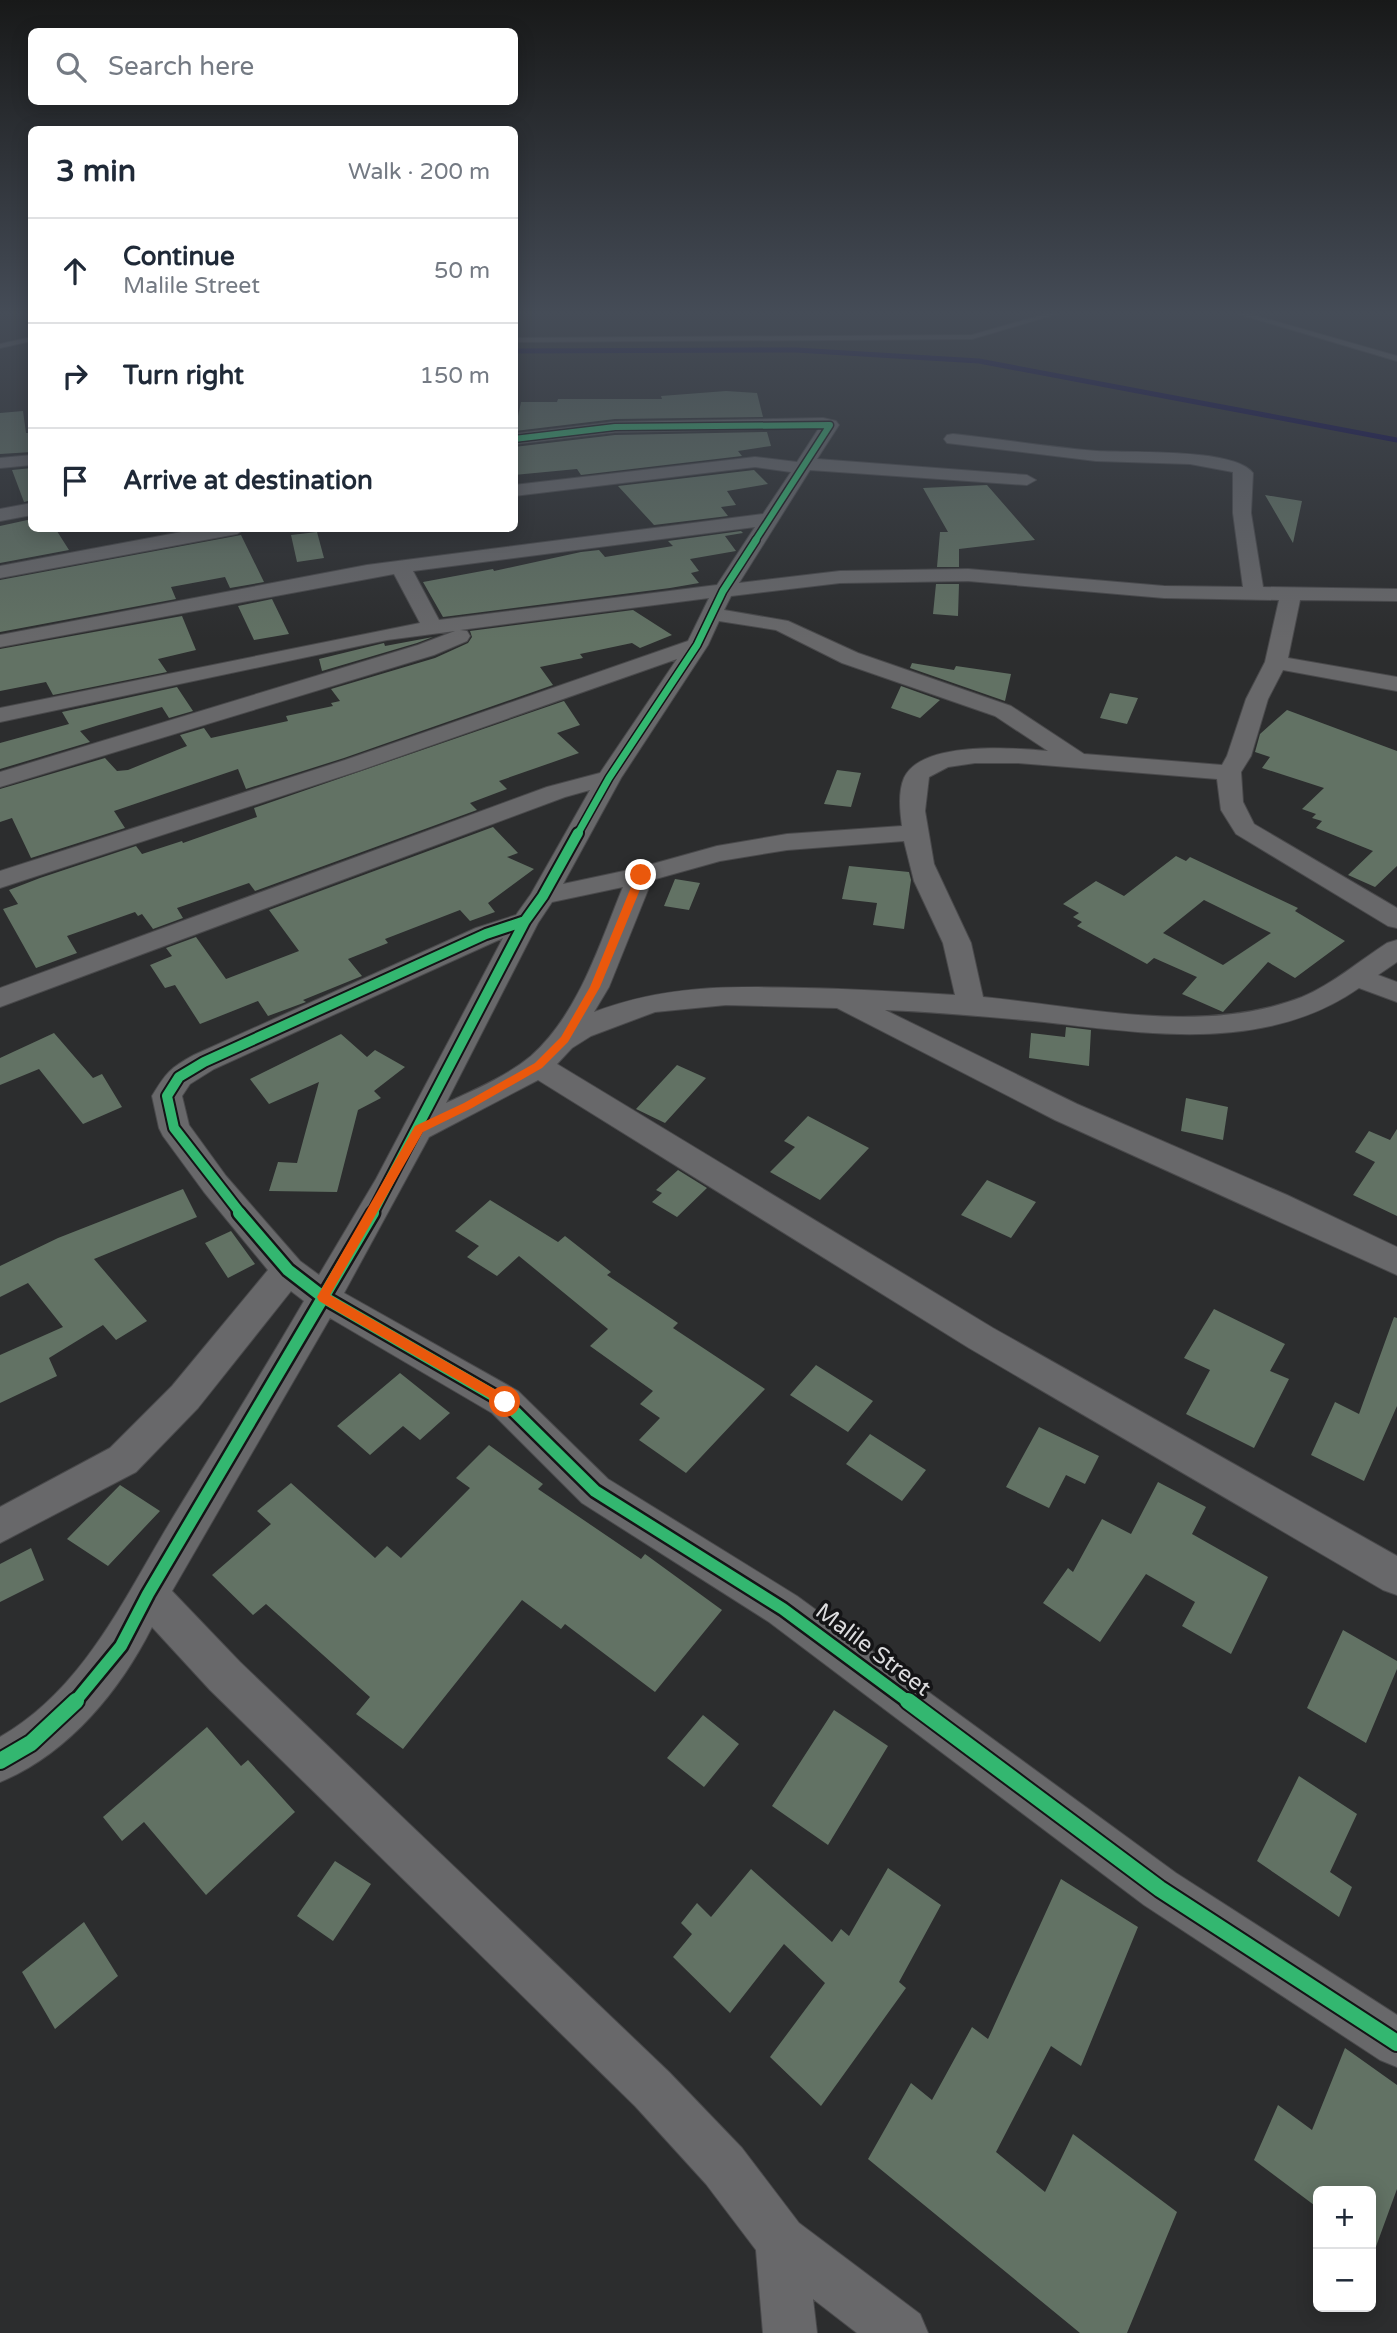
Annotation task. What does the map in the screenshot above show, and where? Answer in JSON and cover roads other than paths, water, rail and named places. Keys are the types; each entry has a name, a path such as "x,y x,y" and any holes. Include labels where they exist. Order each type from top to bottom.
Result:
{"street":[{"path":"0,1761 31,1743 82,1696 121,1646 148,1594 284,1367 419,1129 525,921 609,778 697,645 718,603 769,519 829,429 828,423 615,427 518,439"},
{"path":"953,439 1096,456 1190,458 1239,468 1244,473 1242,513 1254,593"},
{"path":"0,463 28,460"},
{"path":"518,491 755,462 1027,480"},
{"path":"0,515 28,510"},
{"path":"0,641 400,566 769,519"},
{"path":"0,572 215,532"},
{"path":"400,566 433,628"},
{"path":"0,715 387,634 555,610 718,603 796,581 875,575 968,575 1164,592 1290,596 1397,595"},
{"path":"781,625 796,581"},
{"path":"1290,596 1288,616 1276,662 1257,699 1239,757 1228,772 1230,802 1238,823 1245,829 1397,920"},
{"path":"718,603 781,625 817,645 850,658 1003,711 1080,760"},
{"path":"0,780 426,650 458,636 471,623"},
{"path":"0,880 340,769 697,645"},
{"path":"1276,662 1397,684"},
{"path":"970,1005 966,972 956,941 926,878 915,833 915,779 932,763 950,759 993,757 1080,760 1228,772"},
{"path":"0,998 556,792 609,778"},
{"path":"542,895 641,875 717,854 787,842 915,833"},
{"path":"419,1129 468,1106 538,1066 564,1039 595,987 641,875"},
{"name":"Malile Street","path":"525,921 486,934 204,1062 179,1077 167,1096 174,1128 215,1184 288,1270 323,1297 505,1402 595,1491 783,1609 1160,1889 1397,2043"},
{"path":"564,1039 613,1016 656,1003 722,995 970,1005 1117,1021 1197,1025 1277,1015 1313,1003 1397,948"},
{"path":"1353,976 1397,993"},
{"path":"839,998 1066,1112 1276,1204 1397,1262"},
{"path":"538,1066 981,1338 1397,1577"},
{"path":"0,1526 123,1460 185,1397 288,1270"},
{"path":"148,1594 225,1676 652,2089 724,2166 781,2241 901,2333"},
{"path":"781,2241 790,2333"}],"waterway":[{"path":"1301,422 1397,440"}]}
